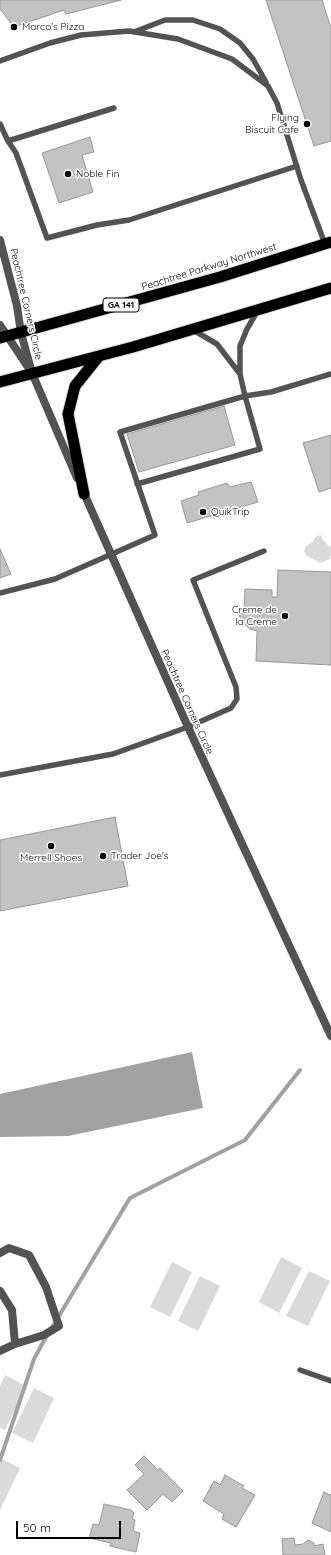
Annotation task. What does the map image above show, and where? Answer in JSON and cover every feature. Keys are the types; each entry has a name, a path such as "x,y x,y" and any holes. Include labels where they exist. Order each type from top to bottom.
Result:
{"highway":[{"name":"Peachtree Parkway Northwest","path":"3,337 220,277 328,243"},
{"path":"0,382 133,347 331,288"},
{"path":"84,494 68,414 75,386 100,355"}],"street":[{"name":"Peachtree Corners Circle","path":"0,240 17,306 21,333 32,373 110,555 331,1036"},
{"name":"Peachtree Corners Circle","path":"0,325 3,337 32,373"},
{"path":"0,1253 9,1248 30,1256 46,1287 59,1326 44,1335 15,1344 0,1351"},
{"path":"0,1291 12,1310 15,1344"}],"lane":[{"path":"132,33 165,20 192,20 220,29 240,43 248,53 277,103 297,166 328,243"},
{"path":"0,61 50,43 82,35 132,33 154,34 178,39 232,59 268,86"},
{"path":"8,141 114,108"},
{"path":"0,124 8,141 16,153 47,238 97,225 129,220 297,166"},
{"path":"137,484 260,449 240,374 240,346 247,329 258,310"},
{"path":"191,329 217,344 240,374"},
{"path":"0,593 52,580 155,535 120,432 245,396 271,392 331,374"},
{"path":"0,775 113,754 188,727 230,708 238,699 236,687 193,580 264,551"},
{"path":"300,1370 331,1381"}],"shaded area":[{"path":"321,535 323,540 331,548 331,555 330,559 320,563 307,556 304,551 306,546 313,542 315,537"},
{"path":"192,1052 203,1108 68,1136 0,1137 0,1094"},
{"path":"281,1257 302,1268 279,1313 259,1302"},
{"path":"172,1262 192,1272 170,1317 150,1307"},
{"path":"309,1271 330,1281 308,1326 286,1316"},
{"path":"200,1276 220,1286 198,1331 178,1321"},
{"path":"5,1375 26,1386 5,1430 0,1428 0,1386"},
{"path":"34,1388 54,1398 33,1443 12,1433"},
{"path":"0,1458 20,1468 0,1510"}],"building":[{"path":"0,0 121,0 66,14 64,10 14,27 0,9"},
{"path":"266,0 322,0 331,28 331,141 314,146"},
{"path":"90,137 94,152 82,155 93,192 59,203 42,153"},
{"path":"224,406 235,445 139,472 127,434"},
{"path":"331,435 331,488 319,492 303,443"},
{"name":"QuikTrip","path":"251,482 258,502 187,523 181,501 199,495 198,492 227,483 230,487"},
{"path":"0,549 11,574 0,578"},
{"name":"Creme de la Creme","path":"278,570 331,572 331,665 256,661 257,631 250,629 243,623 239,615 239,609 244,609 245,589 272,590 272,597 277,597"},
{"path":"115,817 128,886 0,911 0,840"},
{"path":"144,1456 158,1470 160,1468 183,1491 172,1502 163,1494 147,1510 127,1490 144,1474 135,1465"},
{"path":"225,1475 244,1486 242,1488 255,1495 236,1527 222,1519 224,1514 203,1501 214,1481 220,1485"},
{"path":"324,1492 330,1495 331,1494 331,1532 312,1523"},
{"path":"104,1504 131,1510 134,1513 132,1519 135,1520 133,1531 140,1533 136,1552 110,1546 111,1543 89,1538 93,1524 99,1525"},
{"path":"294,1538 295,1545 303,1544 308,1540 314,1543 314,1546 323,1544 325,1555 283,1555 282,1539"}],"waterway":[{"path":"51,1329 130,1198 245,1140 300,1070"},
{"path":"0,1460 34,1359 47,1335"}],"place":[{"name":"Marco's Pizza","path":"14,27"},
{"name":"Flying Biscuit Cafe","path":"307,124"},
{"name":"Noble Fin","path":"68,174"},
{"name":"QuikTrip","path":"203,512"},
{"name":"Creme de la Creme","path":"285,616"},
{"name":"Merrell Shoes","path":"51,846"},
{"name":"Trader Joe's","path":"103,856"}]}
